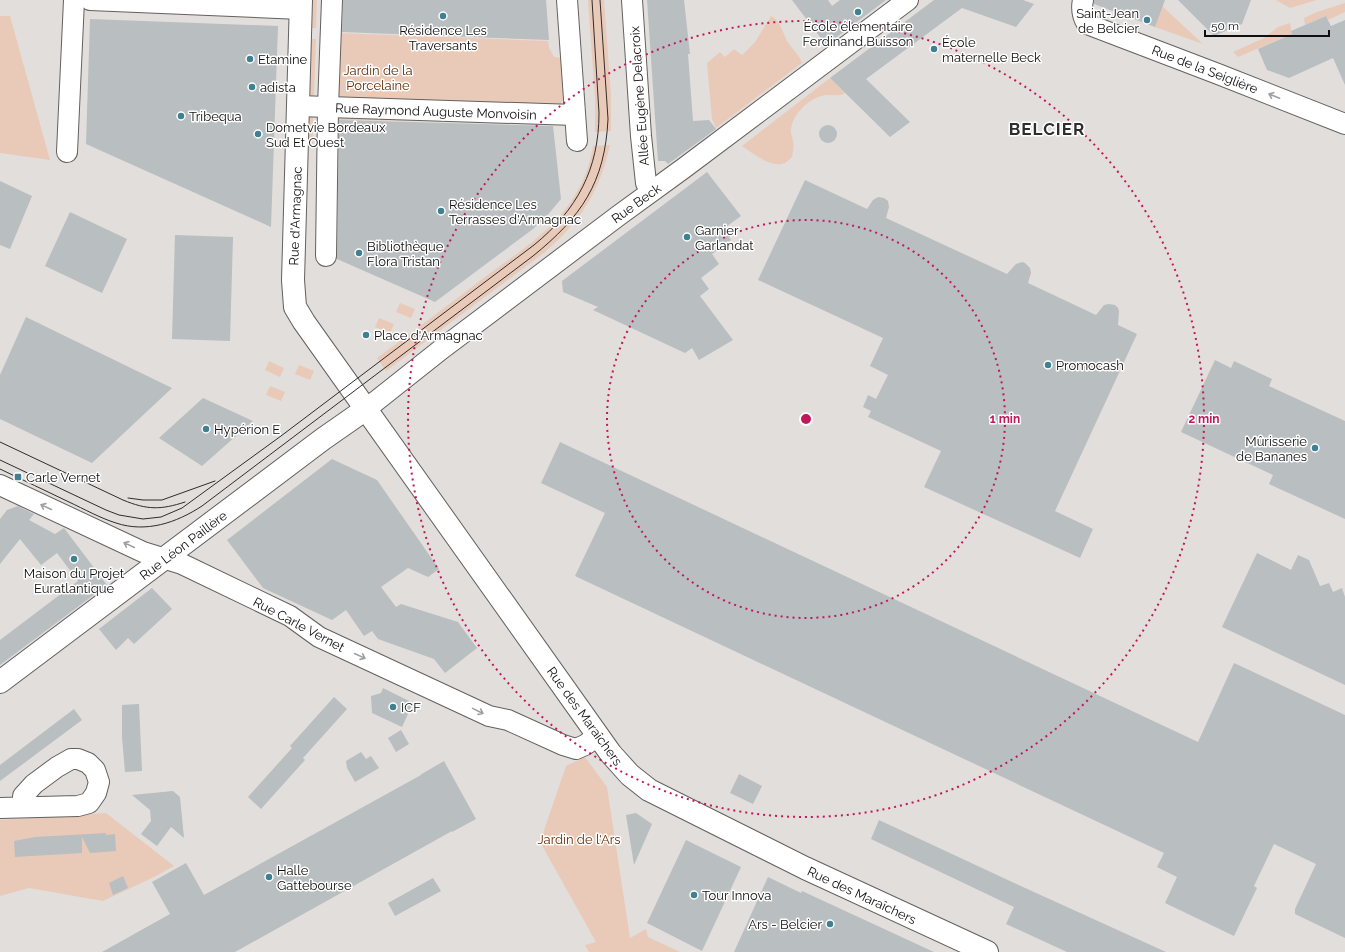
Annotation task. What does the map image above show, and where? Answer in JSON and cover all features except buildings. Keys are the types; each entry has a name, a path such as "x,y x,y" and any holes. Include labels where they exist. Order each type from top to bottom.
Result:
{"main road":[{"name":"Rue d'Armagnac","path":"301,5 293,285 295,307 304,322 366,408"},
{"name":"Rue Léon Paillère","path":"0,682 366,408"},
{"name":"Rue des Maraîchers","path":"366,408 598,736 611,754 630,775 649,790 831,880 987,952"}],"street":[{"path":"67,152 74,0"},
{"path":"90,0 301,5"},
{"path":"326,256 328,107 332,0"},
{"path":"567,0 577,140"},
{"name":"Allée Eugène Delacroix","path":"632,0 641,136 646,183 651,191"},
{"name":"Rue Beck","path":"366,408 454,339 908,0"},
{"name":"Rue de la Seiglière","path":"1083,0 1083,18 1087,24 1345,124"},
{"name":"Rue Raymond Auguste Monvoisin","path":"298,106 575,115"},
{"name":"Rue Carle Vernet","path":"3,491 143,552 182,564 290,616 319,637 489,716 508,720 563,745 576,749 598,736"},
{"path":"0,808 23,807"}],"green space":[{"path":"313,0 317,0 316,28 312,28"},
{"path":"588,0 604,0 611,95 611,131 595,132 595,98"},
{"path":"1276,0 1317,0 1290,8"},
{"path":"1345,3 1345,12 1328,20 1326,16 1305,25 1304,18"},
{"path":"1162,6 1203,44 1155,27"},
{"path":"0,16 10,16 50,160 0,153"},
{"path":"771,16 777,20 787,41 802,63 716,128 712,119 707,63 720,52 725,57 734,49 742,55 755,42"},
{"path":"1290,23 1292,34 1238,57 1233,52 1264,38 1278,27"},
{"name":"Jardin de la Porcelaine","path":"338,33 548,41 549,48 554,57 566,58 568,89 552,122 333,120"},
{"path":"311,39 316,39 314,97 309,98"},
{"path":"830,78 845,93 815,98 800,110 792,126 792,157 785,163 771,163 760,158 742,146"},
{"path":"308,114 313,114 313,144 308,144"},
{"path":"610,145 601,177 587,204 569,229 545,252 386,371 377,358 550,227 570,203 581,185 593,146"},
{"path":"400,303 415,309 411,318 396,312"},
{"path":"379,318 394,324 390,333 375,327"},
{"path":"269,361 284,368 280,377 265,370"},
{"path":"299,365 314,371 310,380 295,374"},
{"path":"270,386 285,392 281,401 266,395"},
{"name":"Jardin de l'Ars","path":"585,757 607,787 630,938 646,929 648,937 680,952 589,952 585,945 596,942 540,842 566,766"},
{"path":"106,813 174,866 103,901 29,888 0,896 0,820"}],"tram line":[{"path":"0,460 119,515 143,519 161,517 182,508 281,436 534,245 549,232 573,203 583,187 595,152 599,113 592,0"},
{"path":"0,469 104,519 127,526 138,527 160,525 182,517 202,506 533,256 550,242 577,212 596,180 602,162 608,119 600,0"},
{"path":"0,442 123,500 139,506 161,508 185,502"},
{"path":"128,498 162,500 215,481"}],"place":[{"name":"École élementaire Ferdinand Buisson","path":"858,12"},
{"name":"Résidence Les Traversants","path":"443,16"},
{"name":"Saint-Jean de Belcier","path":"1147,20"},
{"name":"École maternelle Beck","path":"934,49"},
{"name":"Etamine","path":"250,59"},
{"name":"adista","path":"252,87"},
{"name":"Tribequa","path":"181,116"},
{"name":"Dometvie Bordeaux Sud Et Ouest","path":"258,134"},
{"name":"Résidence Les Terrasses d'Armagnac","path":"441,211"},
{"name":"Garnier Garlandat","path":"687,237"},
{"name":"Bibliothèque Flora Tristan","path":"359,253"},
{"name":"Place d'Armagnac","path":"366,335"},
{"name":"Promocash","path":"1048,365"},
{"name":"Hypérion E","path":"206,429"},
{"name":"Mûrisserie de Bananes","path":"1315,448"},
{"name":"Carle Vernet","path":"18,477"},
{"name":"Maison du Projet Euratlantique","path":"74,559"},
{"name":"ICF","path":"393,707"},
{"name":"Halle Gattebourse","path":"269,877"},
{"name":"Tour Innova","path":"694,895"},
{"name":"Ars - Belcier","path":"830,924"}],"district":[{"name":"BELCIER","path":"1047,129"}]}
